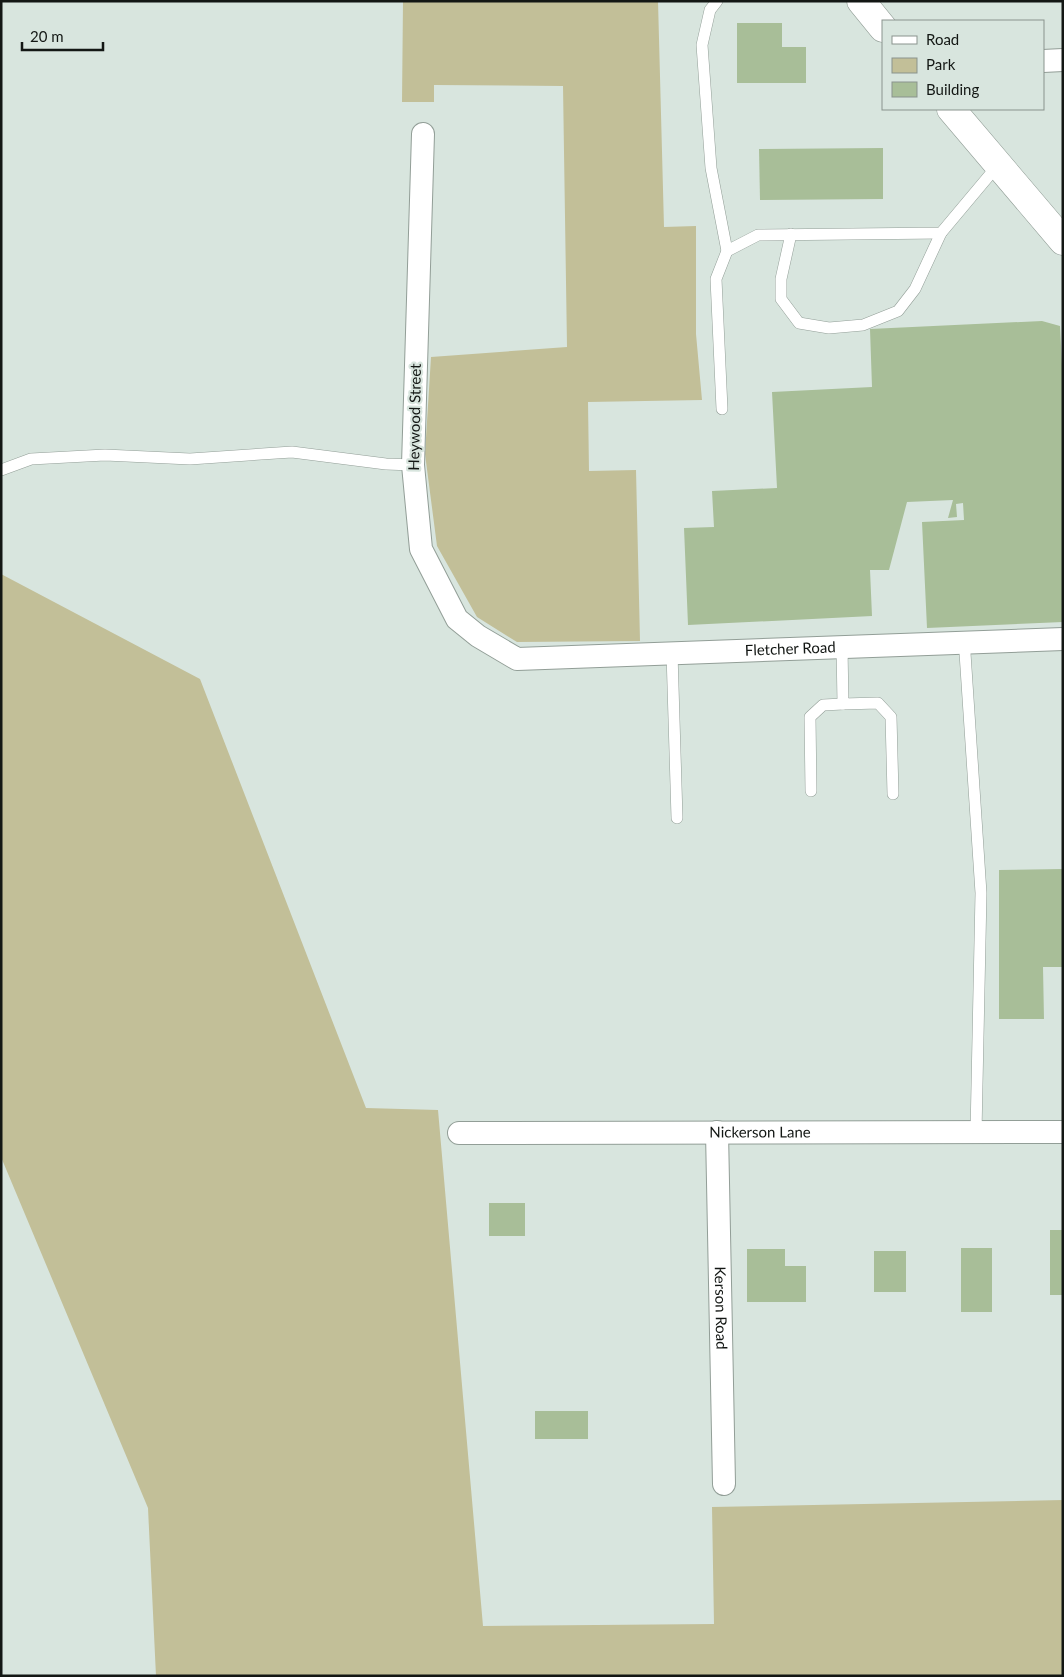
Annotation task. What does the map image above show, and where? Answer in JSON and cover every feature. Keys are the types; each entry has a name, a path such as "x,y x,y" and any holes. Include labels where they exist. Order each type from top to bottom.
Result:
{"main road":[{"path":"861,1 882,27"},
{"path":"952,110 1063,242"}],"street":[{"path":"1044,61 1063,60"},
{"name":"Heywood Street","path":"423,134 412,465 421,549 457,619 478,636 517,659"},
{"name":"Fletcher Road","path":"517,659 1063,639"},
{"name":"Kerson Road","path":"717,1132 724,1484"},
{"name":"Nickerson Lane","path":"459,1133 1063,1132"}],"lane":[{"path":"717,1 710,10 702,45 711,168 727,251 716,279 722,409"},
{"path":"791,234 781,279 781,299 799,323 830,328 863,325 898,311 915,289 941,232 998,165"},
{"path":"727,251 758,235 941,232"},
{"path":"1,470 31,459 105,455 190,460 292,452 386,464 412,465"},
{"path":"966,643 965,653 981,893 976,1132"},
{"path":"842,647 844,704"},
{"path":"672,653 677,818"},
{"path":"811,791 810,717 823,705 878,703 891,717 893,794"}],"green space":[{"path":"403,1 658,1 664,227 696,226 696,334 702,400 588,402 589,471 636,470 640,641 517,642 477,617 437,546 425,454 431,357 567,347 563,86 434,85 434,102 402,102"},
{"path":"1,574 200,679 366,1108 438,1110 483,1626 714,1624 712,1507 1063,1500 1063,1676 156,1676 148,1508 1,1157"}],"building":[{"path":"737,23 782,23 782,47 806,47 806,83 737,83"},
{"path":"883,148 883,199 760,200 759,149"},
{"path":"1042,321 1060,326 1063,385 1063,622 927,628 922,522 964,520 963,503 956,504 957,517 948,518 953,500 907,502 889,570 870,570 872,616 688,625 684,528 714,527 712,491 777,488 772,392 872,387 870,329"},
{"path":"1063,869 1063,967 1043,967 1044,1019 999,1019 999,870"},
{"path":"489,1203 525,1203 525,1236 489,1236"},
{"path":"1050,1230 1063,1230 1063,1295 1050,1295"},
{"path":"961,1248 992,1248 992,1312 961,1312"},
{"path":"747,1249 785,1249 785,1266 806,1266 806,1302 747,1302"},
{"path":"874,1251 906,1251 906,1292 874,1292"},
{"path":"535,1411 588,1411 588,1439 535,1439"}]}
